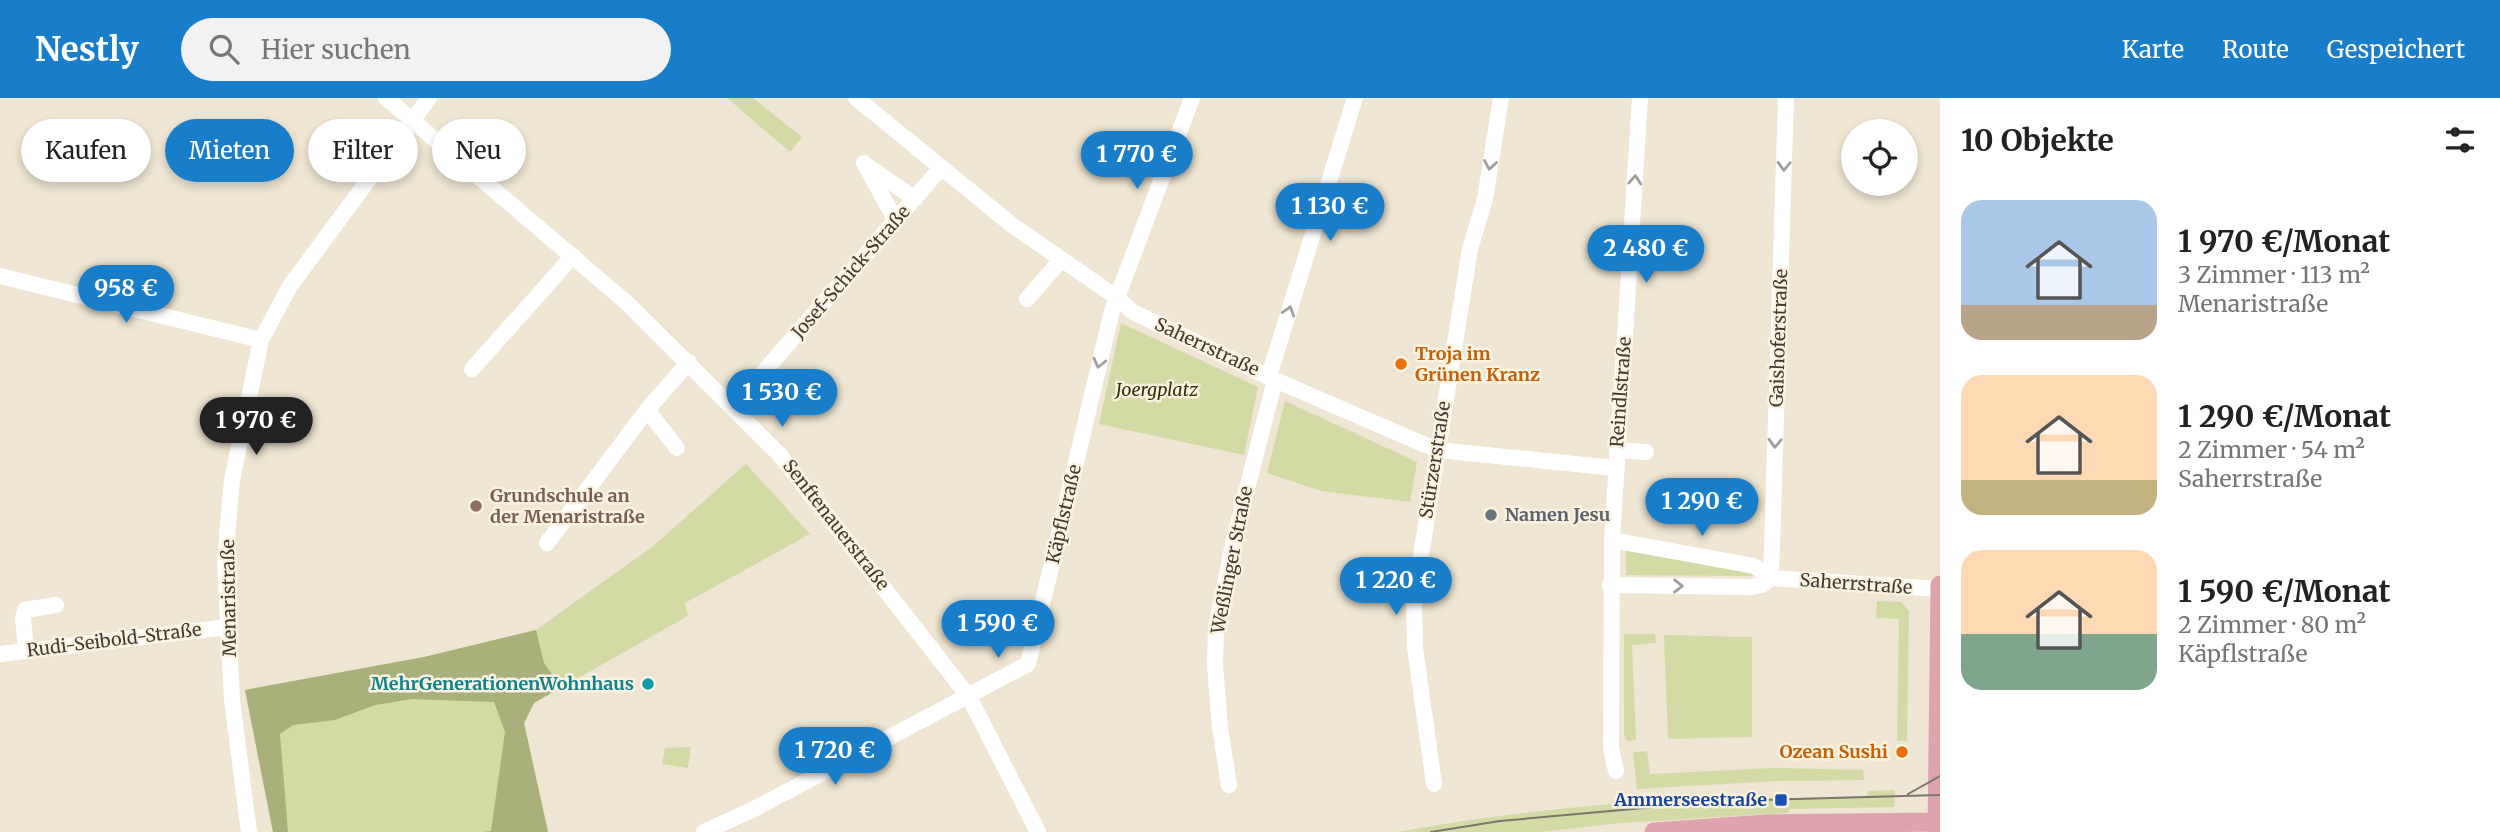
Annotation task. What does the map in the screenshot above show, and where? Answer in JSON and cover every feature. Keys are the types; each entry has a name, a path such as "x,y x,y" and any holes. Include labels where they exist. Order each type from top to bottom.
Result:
{"main road":[{"path":"1654,832 1766,824 1938,827 1940,587"}],"street":[{"name":"Senftenauerstraße","path":"386,98 412,119"},
{"name":"Menaristraße","path":"414,119 429,98"},
{"name":"Saherrstraße","path":"856,98 940,169 1060,261 1116,297 1133,312 1272,378 1437,450 1615,468"},
{"name":"Käpflstraße","path":"704,832 754,809 1028,664 1116,297 1192,98"},
{"name":"Weßlinger Straße","path":"1229,785 1219,716 1216,627 1272,378 1355,98"},
{"name":"Stürzerstraße","path":"1434,784 1415,648 1414,599 1470,249 1485,199 1501,98"},
{"name":"Reindlstraße","path":"1616,771 1611,748 1610,585 1615,468 1640,98"},
{"name":"Gaishoferstraße","path":"1771,578 1786,98"},
{"name":"Senftenauerstraße","path":"418,124 573,256 689,362 779,454 969,697 1038,832"},
{"path":"896,221 864,163 915,199"},
{"name":"Josef-Schick-Straße","path":"734,406 940,169"},
{"name":"Menaristraße","path":"249,832 232,701 228,627 225,560 232,480 261,340 290,286 367,182"},
{"path":"472,369 573,256"},
{"path":"1027,299 1060,261"},
{"path":"0,276 261,340"},
{"path":"547,543 647,410 689,362"},
{"path":"647,410 677,448"},
{"path":"1617,450 1646,452"},
{"name":"Saherrstraße","path":"1612,540 1754,566 1771,578 1940,587"},
{"name":"Saherrstraße","path":"1610,585 1751,587 1762,585 1771,578"},
{"path":"26,650 23,618 25,610 56,605"},
{"name":"Rudi-Seibold-Straße","path":"0,654 228,627"}],"green space":[{"path":"727,98 753,98 802,137 790,152"},
{"name":"Joergplatz","path":"1121,323 1258,387 1244,455 1099,424"},
{"path":"1285,401 1417,462 1410,502 1321,491 1267,473"},
{"path":"746,464 810,534 685,603 688,616 534,703 524,723 548,832 273,832 245,690 424,657 536,630 652,547"},
{"path":"1626,551 1754,572 1755,576 1626,575"},
{"path":"1877,601 1901,602 1909,611 1907,741 1897,741 1899,619 1876,618"},
{"path":"536,630 544,663 561,687 534,703 524,723 548,832 483,832 491,831 505,732 494,702 412,699 375,705 335,720 293,725 280,734 288,832 273,832 245,690 424,657"},
{"path":"1624,634 1655,634 1656,643 1632,645 1636,740 1627,741 1624,734"},
{"path":"1664,635 1752,637 1752,737 1668,739"},
{"path":"691,747 688,768 662,764 665,748"},
{"path":"1647,751 1650,774 1773,768 1863,770 1864,780 1776,781 1637,789 1633,752"},
{"path":"1895,790 1894,807 1789,809 1789,813 1620,823 1541,832 1397,832 1534,812 1626,803 1764,793 1765,799 1867,796 1868,791"}],"tram line":[{"path":"1908,794 1940,776"},
{"path":"1431,832 1500,821 1722,801 1940,795"}],"place":[{"name":"Troja im Grünen Kranz","path":"1401,364"},
{"name":"Grundschule an der Menaristraße","path":"476,506"},
{"name":"Namen Jesu","path":"1491,515"},
{"name":"MehrGenerationenWohnhaus","path":"648,684"},
{"name":"Ozean Sushi","path":"1902,752"},
{"name":"Ammerseestraße","path":"1781,800"}]}
